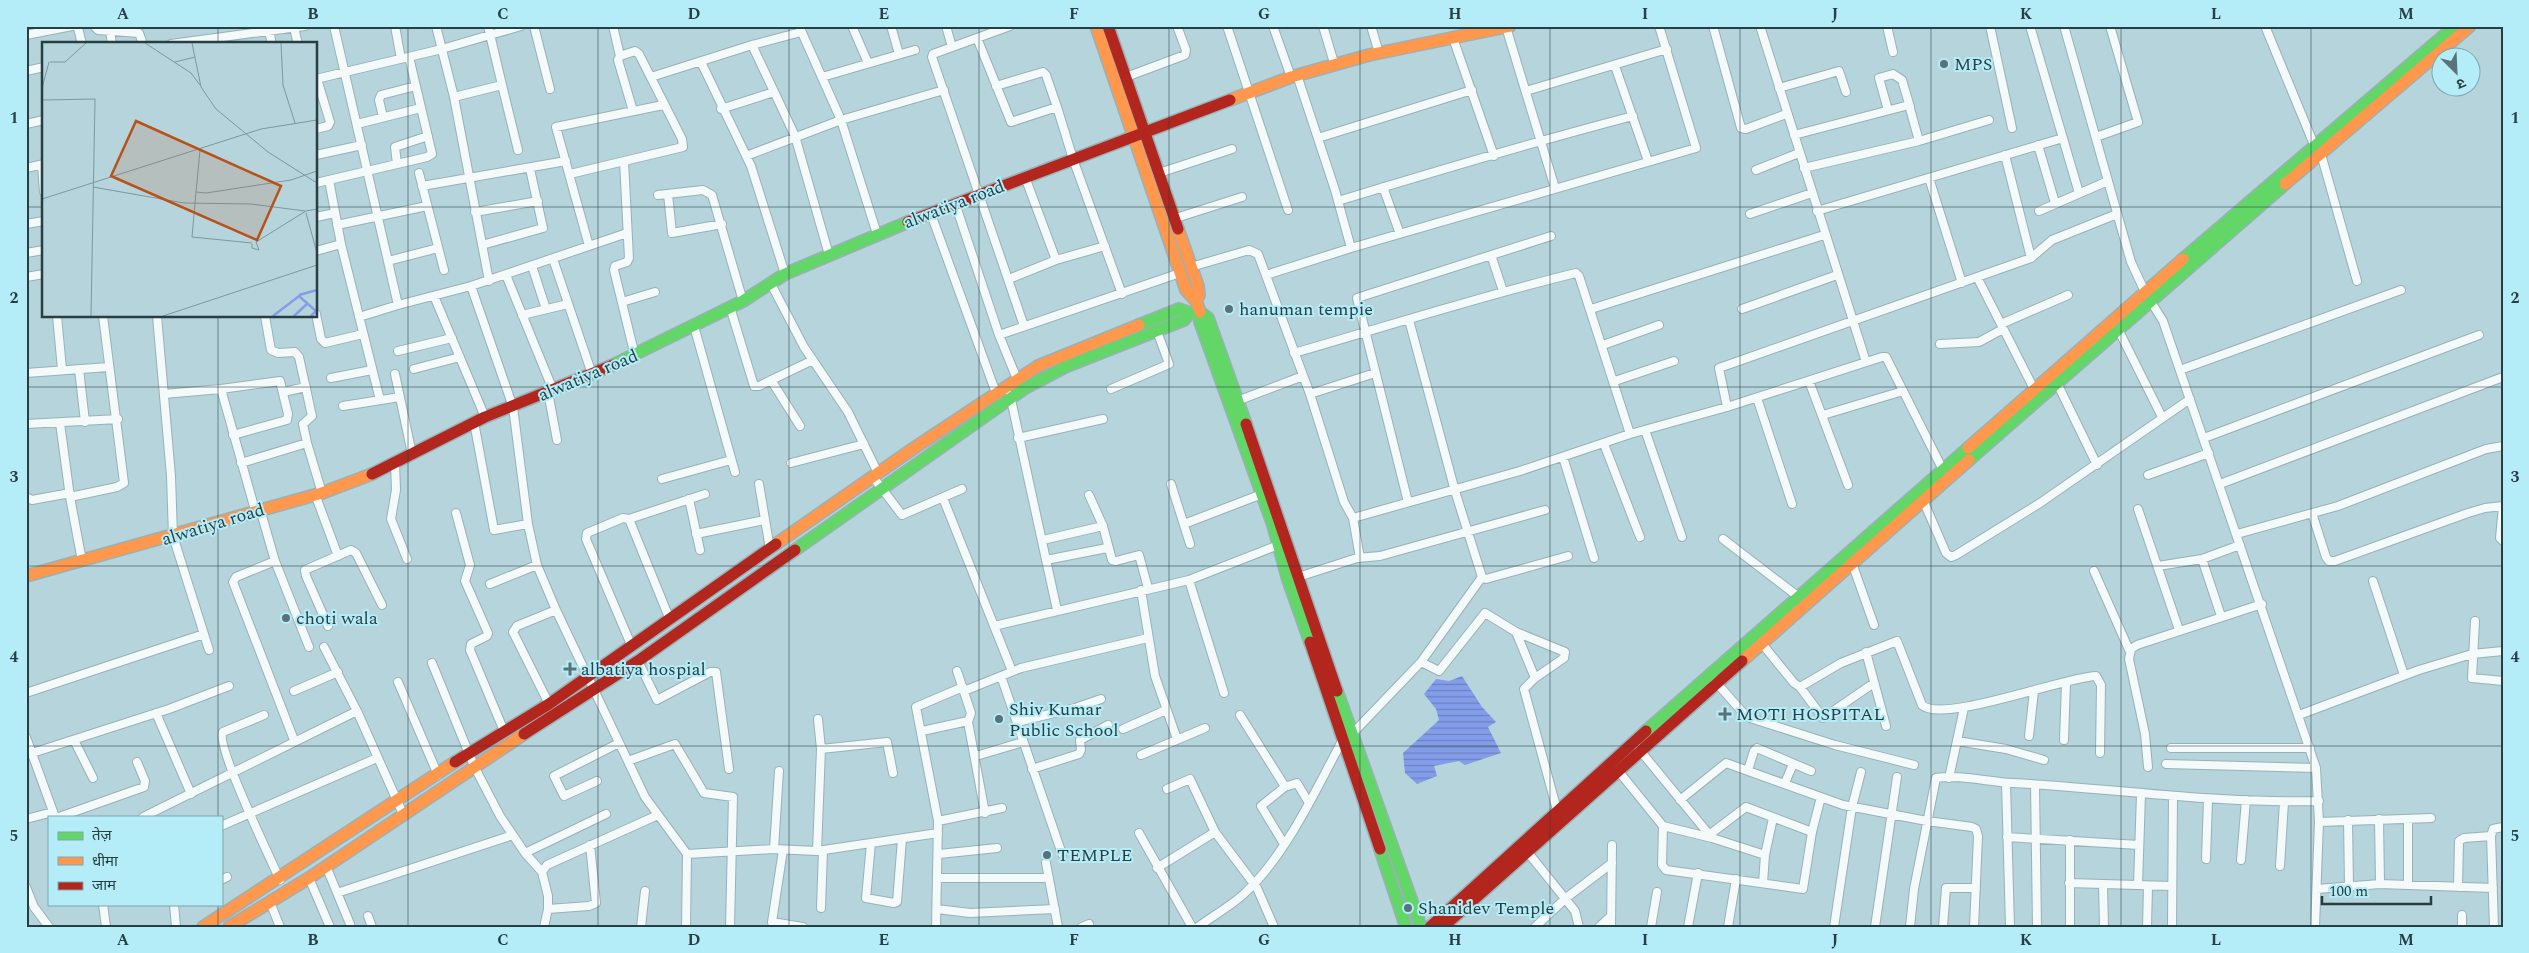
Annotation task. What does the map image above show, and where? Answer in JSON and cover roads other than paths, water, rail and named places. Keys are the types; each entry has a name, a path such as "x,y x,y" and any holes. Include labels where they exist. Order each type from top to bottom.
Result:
{"main road":[{"path":"229,927 309,878 474,766 638,661 1025,388 1064,368 1184,320 1197,310 1199,291 1176,218 1159,173 1141,135 1096,26"},
{"path":"1108,26 1126,77 1180,273 1197,310 1262,494 1284,544"},
{"path":"2410,72 2455,26"},
{"path":"1443,927 1524,848 1557,810 1638,748 1759,640 1852,563 2057,383 2148,296 2410,72 2470,26"},
{"name":"alwatiya road","path":"26,576 173,536 258,509 318,493 395,464 485,417 635,356 730,308 785,274 877,234 980,193 1141,135 1294,76 1379,53 1508,27"},
{"path":"202,927 280,880 504,731 548,704 876,475 1038,366 1179,309 1197,310 1208,318 1348,735 1421,927"},
{"path":"1759,640 1800,598 1943,470 2035,391 2116,326"},
{"path":"1098,342 1103,352"},
{"path":"1348,735 1406,927"},
{"path":"1430,927 1524,848 1615,766"}],"street":[{"path":"31,31 74,26 78,28 82,42"},
{"path":"94,26 98,30 139,33 142,42"},
{"path":"186,42 305,26"},
{"path":"334,26 398,305"},
{"path":"318,183 431,155 416,86 395,26"},
{"path":"436,26 454,97 489,280"},
{"path":"488,26 518,150"},
{"path":"318,79 442,49 521,26"},
{"path":"534,26 550,89"},
{"path":"613,26 620,56 618,60 633,111"},
{"path":"852,26 868,63"},
{"path":"891,26 899,54"},
{"path":"946,26 952,47"},
{"path":"1010,26 932,55 1024,326"},
{"path":"1126,77 1185,55 1186,50 1177,26"},
{"path":"1227,26 1288,210"},
{"path":"1273,26 1318,138 1351,248"},
{"path":"1322,26 1334,64"},
{"path":"1371,26 1379,53"},
{"path":"1266,275 1351,248 1698,147 1659,26"},
{"path":"1713,26 1741,128 1746,129 1786,114"},
{"path":"1760,26 1824,235 1866,362"},
{"path":"1887,26 1893,52"},
{"path":"1990,26 2012,128"},
{"path":"2030,26 2079,193"},
{"path":"2064,26 2131,262 2163,321 2262,604 2316,768 2319,822 2315,927"},
{"path":"2096,137 2138,122 2110,26"},
{"path":"2265,26 2318,151 2357,281"},
{"path":"1508,27 1555,188"},
{"path":"294,28 298,42"},
{"path":"651,77 800,29 841,120 877,234"},
{"path":"110,31 112,42"},
{"path":"269,31 272,42"},
{"path":"977,38 1012,122 1057,107"},
{"path":"1453,38 1494,156"},
{"path":"752,45 795,136 829,255"},
{"path":"1526,90 1615,66 1667,49"},
{"path":"822,77 915,50"},
{"path":"570,174 683,147 682,139 663,105 638,52 620,56"},
{"path":"26,62 28,71 42,68"},
{"path":"701,62 721,109 746,156 785,274"},
{"path":"1615,66 1648,161"},
{"path":"1778,88 1839,71 1846,92"},
{"path":"996,86 1043,72 1046,75 1073,159 1122,294"},
{"path":"1888,110 1879,78 1893,74 1902,80 1920,141"},
{"path":"318,83 329,124 318,128"},
{"path":"454,97 502,85"},
{"path":"383,118 381,95 416,86"},
{"path":"746,156 841,120 944,90"},
{"path":"1318,138 1472,90"},
{"path":"721,109 774,92"},
{"path":"589,246 556,129 558,125 663,105"},
{"path":"1794,135 1908,105 1910,107"},
{"path":"318,110 325,108"},
{"path":"357,124 421,108"},
{"path":"1338,201 1458,163 1494,156 1541,140 1633,116"},
{"path":"26,124 42,120"},
{"path":"1804,168 1920,141 1990,120"},
{"path":"397,164 395,147 428,136"},
{"path":"1817,211 2063,138"},
{"path":"318,155 362,145"},
{"path":"2038,145 2055,204"},
{"path":"1159,173 1232,149"},
{"path":"1756,170 1800,153"},
{"path":"2005,155 2031,258"},
{"path":"422,186 530,169 566,161"},
{"path":"624,161 628,260 614,268 635,356"},
{"path":"26,168 42,165"},
{"path":"482,245 543,228 530,169"},
{"path":"419,173 444,270"},
{"path":"1025,177 1056,260"},
{"path":"1929,178 1962,284"},
{"path":"329,180 341,244 380,400"},
{"path":"2039,211 2108,181"},
{"path":"1383,187 1400,234"},
{"path":"658,195 708,191 712,195 722,224 742,301"},
{"path":"1750,214 1812,193"},
{"path":"668,194 672,233 722,224"},
{"path":"1176,218 1242,197"},
{"path":"475,212 538,201"},
{"path":"954,203 999,335 1012,383 1011,398 1018,438 1043,540 1057,610"},
{"path":"337,225 427,206"},
{"path":"318,217 335,213"},
{"path":"931,214 996,393"},
{"path":"1727,407 1719,368 1852,320 1962,284 1976,277 2031,258 2052,240 2117,214"},
{"path":"26,224 42,221"},
{"path":"358,317 471,286 627,233"},
{"path":"1591,309 1824,235"},
{"path":"1408,502 1356,300 1358,297 1551,236"},
{"path":"318,250 341,244"},
{"path":"1009,279 1056,260 1105,246"},
{"path":"388,261 438,248"},
{"path":"26,253 42,250"},
{"path":"1191,267 1249,250 1258,254 1310,394 1344,502 1353,518 1360,558"},
{"path":"1491,255 1503,290"},
{"path":"553,259 592,374"},
{"path":"532,266 546,309"},
{"path":"999,335 1180,273"},
{"path":"1294,352 1409,320 1503,290 1576,273 1579,276 1591,309 1630,434"},
{"path":"26,277 42,274"},
{"path":"506,275 551,391 557,440"},
{"path":"1742,309 1837,275"},
{"path":"1976,277 2035,391"},
{"path":"770,282 813,360 837,394 864,444 882,488 902,515 962,489"},
{"path":"471,286 513,407 528,524 537,565 556,610 645,797 687,854 686,927"},
{"path":"2180,370 2401,290"},
{"path":"622,302 655,292"},
{"path":"1940,344 1978,342 2002,327 2068,295"},
{"path":"434,296 485,417"},
{"path":"522,315 568,304"},
{"path":"730,308 754,386 813,360"},
{"path":"56,318 62,369"},
{"path":"26,497 32,500 70,495 117,488 124,483 118,419 103,318"},
{"path":"157,318 173,536 209,650"},
{"path":"265,318 271,350 278,353 298,354 312,416 303,424 318,493 338,556"},
{"path":"317,318 322,339 325,343 362,334"},
{"path":"1409,320 1455,491 1482,577"},
{"path":"1603,345 1659,325"},
{"path":"694,326 735,472"},
{"path":"2116,326 2162,417"},
{"path":"1111,389 1169,364 1158,331"},
{"path":"2204,438 2479,335"},
{"path":"398,351 452,338"},
{"path":"414,369 460,357"},
{"path":"1353,518 1455,491 1630,434 1757,398 1866,362 1886,358 1943,470"},
{"path":"1615,381 1674,361"},
{"path":"26,373 109,367"},
{"path":"79,369 84,422"},
{"path":"331,378 372,370"},
{"path":"1310,394 1375,373"},
{"path":"395,374 412,454"},
{"path":"1237,401 1303,376"},
{"path":"2220,484 2503,377"},
{"path":"164,394 221,389 278,379 283,392 287,420 233,435"},
{"path":"771,380 800,426"},
{"path":"1809,381 1848,485"},
{"path":"2057,383 2096,465"},
{"path":"283,392 306,387"},
{"path":"221,389 241,462 275,561 308,647"},
{"path":"1823,415 1903,391"},
{"path":"343,406 400,397"},
{"path":"1757,398 1792,504"},
{"path":"1923,500 1946,553 1951,557 2040,503 2190,399"},
{"path":"26,424 118,419"},
{"path":"1018,438 1102,419"},
{"path":"474,422 494,530 528,524"},
{"path":"60,423 82,561"},
{"path":"1645,430 1682,537"},
{"path":"241,462 307,443"},
{"path":"791,463 864,444"},
{"path":"1604,444 1640,537"},
{"path":"2237,534 2364,497 2486,449 2503,446"},
{"path":"2148,475 2209,453"},
{"path":"1563,457 1594,558"},
{"path":"662,479 731,460"},
{"path":"395,464 396,490 391,519 407,559"},
{"path":"759,484 770,549"},
{"path":"1172,484 1190,544"},
{"path":"632,647 585,536 590,531 623,518 629,519 706,494"},
{"path":"1184,524 1262,494"},
{"path":"1089,495 1103,526 1108,548 1114,561 1139,555 1148,638 1155,676 1177,739"},
{"path":"943,498 1012,671"},
{"path":"689,499 700,550"},
{"path":"2312,513 2326,558 2329,561 2335,561 2468,513 2485,508 2503,506 2500,538 2503,541"},
{"path":"2138,509 2179,630"},
{"path":"1294,578 1360,558 1380,556 1545,510"},
{"path":"456,513 470,565 464,581 488,633 487,636 470,646 470,650 504,731"},
{"path":"629,519 670,620"},
{"path":"696,534 765,520"},
{"path":"1043,540 1103,526"},
{"path":"1723,539 1800,598"},
{"path":"994,626 1144,589 1189,580 1284,544"},
{"path":"2158,566 2202,559 2240,544"},
{"path":"1046,560 1108,548"},
{"path":"328,626 305,573 308,568 338,556 355,551 382,605"},
{"path":"1482,577 1486,579 1568,556"},
{"path":"2202,559 2221,616"},
{"path":"275,561 236,577 232,582 294,740"},
{"path":"1852,563 1874,625"},
{"path":"490,584 537,565"},
{"path":"2094,571 2130,652 2129,659 2145,734 2148,767"},
{"path":"1198,927 1256,886 1309,803 1348,735 1421,662 1482,577"},
{"path":"1189,580 1224,693"},
{"path":"2373,581 2404,675"},
{"path":"2130,652 2137,645 2262,604"},
{"path":"548,704 513,632 517,626 556,610"},
{"path":"1421,662 1439,671 1485,613 1516,632 1565,652 1564,658 1534,678 1524,689 1557,810"},
{"path":"2475,621 2472,678 2503,680"},
{"path":"1516,632 1534,678"},
{"path":"26,693 204,634"},
{"path":"936,927 938,821 916,706 1012,671 1148,638"},
{"path":"1759,640 1794,683 1800,687 1823,718 1874,683"},
{"path":"1800,687 1866,652 1897,641 1924,708 1964,708 2093,676 2101,681 2100,753"},
{"path":"324,647 357,711 403,814"},
{"path":"2299,715 2404,675 2472,654 2503,651"},
{"path":"1866,652 1886,726"},
{"path":"638,661 657,700 710,672 716,672 729,769"},
{"path":"432,663 474,766 524,853 542,872 548,890 548,909 544,927"},
{"path":"957,670 971,715 968,721 976,756 985,813"},
{"path":"294,691 338,672"},
{"path":"1002,676 1062,854"},
{"path":"1714,680 1750,718 1835,745 1914,765"},
{"path":"398,682 438,775"},
{"path":"2064,740 2066,683"},
{"path":"29,755 156,713 230,686"},
{"path":"2029,736 2034,691"},
{"path":"1017,722 1075,708 1101,699"},
{"path":"1949,778 1964,708"},
{"path":"1123,729 1166,710"},
{"path":"142,816 191,794 294,740 357,711"},
{"path":"156,713 191,794"},
{"path":"1240,714 1286,786"},
{"path":"264,715 221,735 222,744 233,773 280,880"},
{"path":"818,719 821,749 821,908"},
{"path":"922,731 968,721"},
{"path":"1032,769 1079,754 1081,750 1080,740 1108,725"},
{"path":"1141,755 1205,728"},
{"path":"26,737 29,755 56,815 144,787 145,781 137,762"},
{"path":"74,740 93,778"},
{"path":"1957,741 2006,749 2044,760"},
{"path":"821,749 887,742 893,773"},
{"path":"976,756 1023,742"},
{"path":"597,781 564,796 554,776 619,743"},
{"path":"628,761 672,743 677,745 704,793 733,797 730,927"},
{"path":"1638,748 1711,836"},
{"path":"1748,770 1754,750 1757,748 1811,771"},
{"path":"2171,748 2310,748"},
{"path":"222,826 377,758"},
{"path":"1680,800 1724,763 1852,807 1976,829 1978,836 1974,927"},
{"path":"1785,783 1793,764"},
{"path":"2166,764 2316,768"},
{"path":"1615,766 1663,826 1711,836 1764,855"},
{"path":"774,849 779,771"},
{"path":"1834,927 1852,807 1861,772"},
{"path":"1875,927 1897,777"},
{"path":"1910,927 1934,781 1939,778 2173,797 2284,802 2319,801"},
{"path":"1167,789 1190,780 1215,832 1256,886 1274,927"},
{"path":"1284,844 1261,806 1286,786 1297,783 1309,803"},
{"path":"2006,783 2010,927"},
{"path":"2035,785 2037,927"},
{"path":"2138,885 2142,794"},
{"path":"1663,826 1662,868 1668,871 1698,873 1803,889 1812,832 1821,797"},
{"path":"2172,927 2173,797"},
{"path":"2206,859 2208,799"},
{"path":"2241,860 2246,800"},
{"path":"2280,866 2284,802"},
{"path":"1711,836 1746,807 1812,832"},
{"path":"938,821 985,813 1002,808"},
{"path":"524,853 606,814"},
{"path":"542,872 547,865 658,815"},
{"path":"26,819 48,816"},
{"path":"1763,883 1764,855 1773,818"},
{"path":"2408,818 2408,884"},
{"path":"2319,822 2431,818"},
{"path":"2379,819 2380,884"},
{"path":"2348,820 2349,886"},
{"path":"2494,927 2491,836 2493,829 2503,827"},
{"path":"1157,868 1215,832"},
{"path":"1140,833 1157,868 1192,927"},
{"path":"687,854 774,849 820,851 938,834"},
{"path":"337,893 513,835"},
{"path":"2458,886 2459,841 2464,838 2491,836"},
{"path":"2008,837 2139,846"},
{"path":"871,843 866,898 894,903 897,902 902,839"},
{"path":"2070,840 2070,927"},
{"path":"548,909 589,906 596,903 590,845"},
{"path":"1611,927 1612,845"},
{"path":"938,854 996,848"},
{"path":"1524,848 1566,898 1578,916 1579,927"},
{"path":"783,850 772,922 802,927"},
{"path":"1046,863 1058,927"},
{"path":"1534,927 1566,898 1612,863"},
{"path":"326,866 350,924"},
{"path":"1688,927 1698,873"},
{"path":"309,878 330,927"},
{"path":"938,878 1049,878"},
{"path":"1728,927 1736,879"},
{"path":"2070,883 2172,886"},
{"path":"2317,889 2380,884 2493,888"},
{"path":"2103,885 2104,927"},
{"path":"2147,927 2148,886"},
{"path":"26,888 34,907 49,927"},
{"path":"1942,927 1946,888 1976,888"},
{"path":"641,927 645,891"},
{"path":"1651,927 1657,892"},
{"path":"270,902 280,927"},
{"path":"103,906 106,927"},
{"path":"174,906 176,927"},
{"path":"937,909 970,913 1054,909"},
{"path":"2462,915 2462,927"},
{"path":"368,916 372,927"},
{"path":"1599,927 1611,916"}],"water":[{"path":"1462,676 1482,707 1496,722 1488,727 1501,753 1465,765 1459,761 1434,766 1437,776 1417,784 1405,773 1403,753 1439,720 1436,709 1424,694 1436,679 1449,681"}],"place":[{"name":"MPS","path":"1944,64"},
{"name":"hanuman tempie","path":"1229,309"},
{"name":"choti wala","path":"286,618"},
{"name":"albatiya hospial","path":"570,669"},
{"name":"MOTI HOSPITAL","path":"1725,714"},
{"name":"Shiv Kumar Public School","path":"999,719"},
{"name":"TEMPLE","path":"1047,855"},
{"name":"Shanidev Temple","path":"1408,908"}]}
